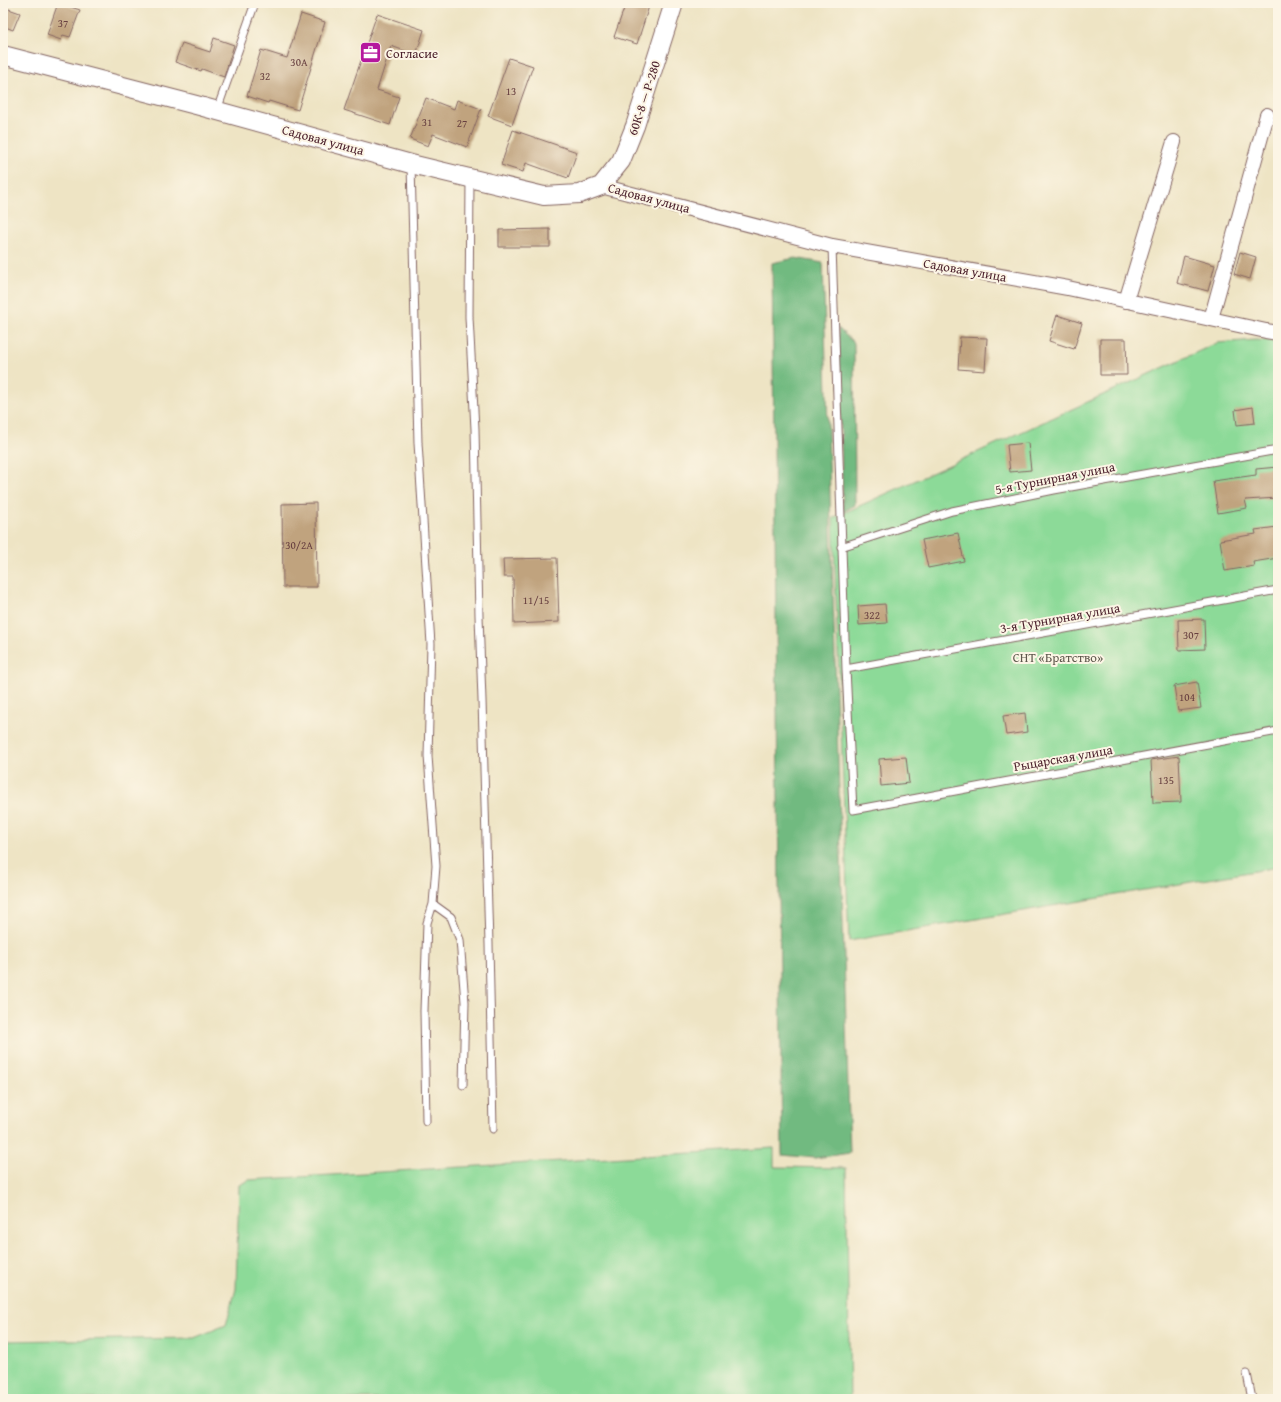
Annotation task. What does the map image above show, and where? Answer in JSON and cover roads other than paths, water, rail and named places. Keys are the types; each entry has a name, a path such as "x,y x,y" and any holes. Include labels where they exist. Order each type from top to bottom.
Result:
{"street":[{"name":"60К-8 — Р-280","path":"601,186 621,161 635,126 674,3"},
{"name":"Садовая улица","path":"3,55 412,164 544,196 579,194 601,186 832,246 1068,288 1278,333"},
{"path":"1211,319 1267,115"},
{"path":"1126,301 1174,142"}],"lane":[{"path":"217,111 255,3"},
{"path":"412,164 418,443 431,644 428,756 436,866 433,904 427,923 424,1010 426,1121"},
{"path":"470,178 469,317 475,429 479,616 490,944 493,1129"},
{"path":"832,246 846,669"},
{"name":"5-я Турнирная улица","path":"842,547 952,511 1054,490 1278,450"},
{"name":"3-я Турнирная улица","path":"846,669 1278,590"},
{"name":"Рыцарская улица","path":"846,669 853,810 1278,731"},
{"path":"433,904 451,917 460,940 465,1002 463,1085"},
{"path":"1247,1374 1252,1399"}],"place":[{"name":"Согласие","path":"371,53"}],"park label":[{"name":"СНТ «Братство»","path":"1058,657"}]}
